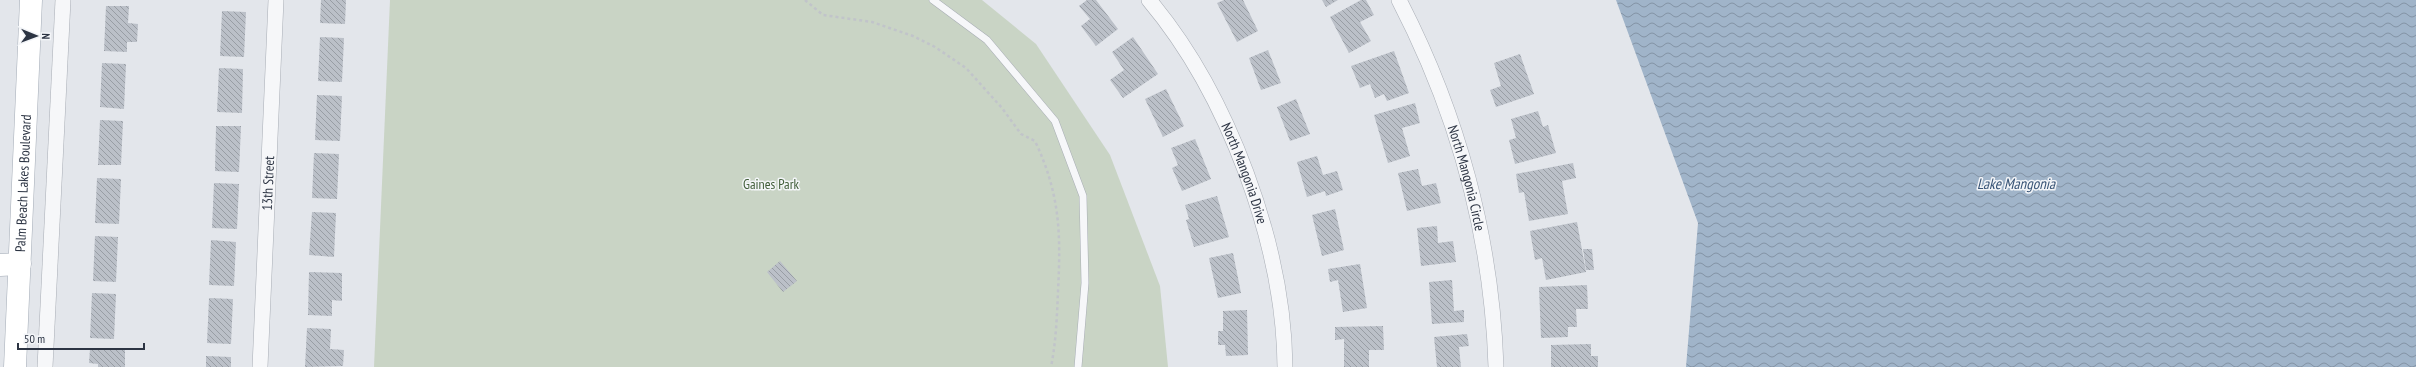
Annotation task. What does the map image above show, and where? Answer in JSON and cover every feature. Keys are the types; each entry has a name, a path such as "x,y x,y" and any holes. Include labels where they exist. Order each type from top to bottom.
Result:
{"main road":[{"name":"Palm Beach Lakes Boulevard","path":"15,367 10,265 31,0"}],"street":[{"path":"45,367 62,0"},
{"name":"13th Street","path":"260,367 276,0"},
{"name":"North Mangonia Drive","path":"1149,0 1181,45 1207,88 1244,167 1260,214 1272,263 1281,312 1285,367"},
{"name":"North Mangonia Circle","path":"1399,0 1438,84 1458,139 1473,194 1487,265 1496,367"}],"lane":[{"path":"933,0 987,40 1055,121 1083,196 1085,283 1078,367"}],"path":[{"path":"805,0 823,15 872,22 913,36 935,47 966,68 1002,108 1021,134 1035,141 1044,160 1052,186 1059,222 1057,311 1050,367"}],"green space":[{"name":"Gaines Park","path":"390,0 982,0 1036,44 1110,155 1160,286 1168,367 374,367"}],"water":[{"name":"Lake Mangonia","path":"1616,0 2416,0 2416,367 1686,367 1698,223"}],"building":[{"path":"321,0 346,0 345,24 320,23"},
{"path":"1087,0 1096,0 1118,29 1096,46 1081,26 1090,19 1079,6"},
{"path":"1224,0 1243,0 1258,31 1237,42 1217,3"},
{"path":"1322,0 1338,0 1326,7"},
{"path":"1361,0 1366,0 1374,15 1360,22 1371,41 1349,53 1330,17"},
{"path":"106,6 129,6 128,23 138,24 137,42 127,42 127,52 104,51"},
{"path":"222,11 246,12 244,57 220,56"},
{"path":"320,37 344,38 342,82 318,81"},
{"path":"1133,37 1158,74 1123,98 1110,80 1124,70 1112,52"},
{"path":"1268,50 1281,83 1261,90 1249,58"},
{"path":"1394,51 1409,93 1387,101 1384,94 1375,98 1370,84 1360,88 1351,66"},
{"path":"1520,54 1534,94 1496,107 1490,90 1501,86 1494,63"},
{"path":"102,63 126,64 124,109 100,107"},
{"path":"219,68 243,69 242,113 217,112"},
{"path":"1166,89 1184,126 1163,137 1145,99"},
{"path":"317,95 342,96 340,141 315,140"},
{"path":"1296,99 1310,134 1290,141 1277,107"},
{"path":"1415,103 1420,123 1402,128 1410,156 1388,163 1374,115"},
{"path":"1538,111 1543,127 1548,125 1556,153 1515,164 1509,140 1516,138 1511,119"},
{"path":"100,120 123,121 121,165 98,165"},
{"path":"216,126 241,126 239,172 215,171"},
{"path":"1195,139 1211,179 1182,191 1172,168 1178,165 1171,148"},
{"path":"314,153 339,154 337,199 312,198"},
{"path":"1317,156 1323,175 1337,171 1343,190 1326,196 1325,191 1307,197 1297,162"},
{"path":"1573,163 1576,178 1562,181 1568,214 1529,221 1524,192 1519,193 1516,174"},
{"path":"1418,169 1422,186 1436,183 1441,203 1407,211 1398,173"},
{"path":"97,178 121,179 119,224 95,223"},
{"path":"214,183 239,184 237,229 212,228"},
{"path":"1217,196 1229,237 1194,247 1186,220 1189,219 1185,205"},
{"path":"1335,209 1344,250 1322,256 1312,215"},
{"path":"312,212 336,213 334,257 309,255"},
{"path":"1577,222 1586,272 1546,280 1542,258 1535,260 1530,231"},
{"path":"1437,226 1438,243 1453,241 1456,262 1421,266 1417,228"},
{"path":"95,236 118,237 116,282 93,281"},
{"path":"211,240 236,242 234,286 209,285"},
{"path":"1583,249 1592,249 1594,270 1586,270"},
{"path":"1233,253 1241,293 1218,298 1209,258"},
{"path":"780,261 797,281 783,292 767,272"},
{"path":"1360,264 1367,308 1343,312 1338,280 1330,282 1328,269"},
{"path":"309,272 342,273 342,301 332,300 332,316 308,315"},
{"path":"1452,280 1454,311 1464,310 1464,322 1432,324 1429,282"},
{"path":"1587,285 1588,309 1576,309 1577,327 1568,327 1568,337 1541,338 1539,287"},
{"path":"92,293 116,294 114,339 90,338"},
{"path":"209,298 233,299 231,344 207,343"},
{"path":"1247,310 1248,355 1226,356 1225,345 1218,345 1218,331 1223,331 1223,311"},
{"path":"1383,326 1384,350 1369,350 1369,367 1344,367 1344,339 1335,340 1335,327"},
{"path":"307,328 331,329 330,349 344,350 343,366 305,367"},
{"path":"1467,334 1469,346 1459,347 1461,367 1437,367 1434,337"},
{"path":"1591,344 1591,356 1598,356 1598,367 1551,367 1551,345"},
{"path":"90,349 125,350 125,367 98,367 98,364 89,363"},
{"path":"206,356 231,357 231,367 206,367"}]}
